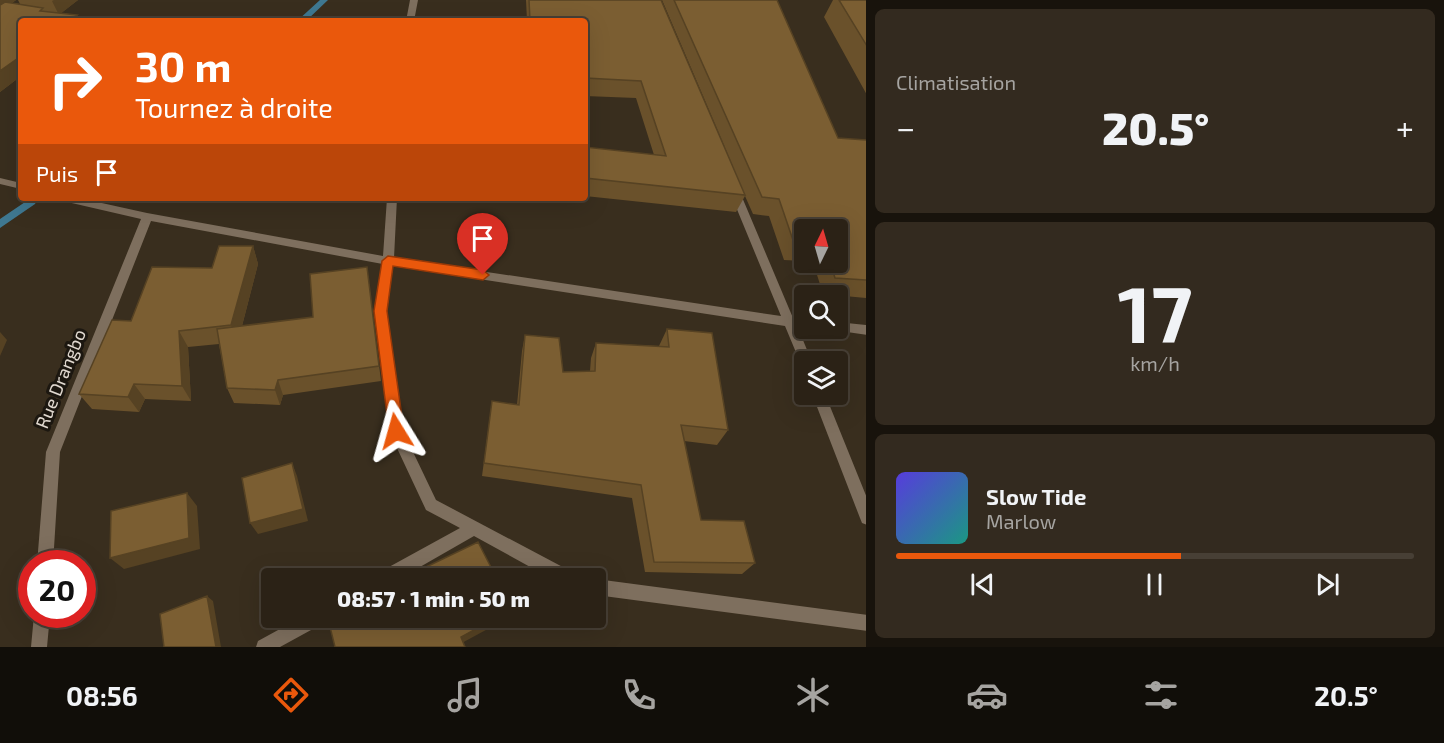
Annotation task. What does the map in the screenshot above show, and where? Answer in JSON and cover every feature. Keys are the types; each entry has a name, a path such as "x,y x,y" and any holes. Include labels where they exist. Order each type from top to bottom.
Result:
{"street":[{"path":"411,18 414,0"},
{"path":"730,180 802,351"},
{"path":"0,181 18,185"},
{"path":"76,201 147,217 388,261 794,323"},
{"path":"392,201 388,261 380,311 396,431 431,506 547,568"},
{"name":"Rue Drangbo","path":"46,550 53,452 147,217"},
{"path":"848,328 866,330"},
{"path":"822,405 866,515"},
{"path":"404,568 473,529"},
{"path":"606,588 866,623"},
{"path":"39,647 41,628"},
{"path":"264,647 298,628"}],"building":[{"path":"529,0 661,0 745,195 588,178 588,147 666,156 641,81 588,78 588,18 530,18"},
{"path":"674,0 777,0 838,138 866,140 866,280 835,278 833,273 848,273 848,219 794,219 794,243 779,199 762,197"},
{"path":"839,0 866,0 866,44"},
{"path":"5,2 43,8 40,11 77,15 72,18 18,18 18,58 0,71 0,5"},
{"path":"219,246 253,246 231,325 179,331 182,386 134,384 128,397 79,394 112,320 131,321 152,267 212,268"},
{"path":"367,267 379,366 278,380 275,390 227,388 217,329 313,317 310,274"},
{"path":"667,329 712,333 728,430 681,425 701,520 744,521 755,563 654,562 641,485 484,463 492,401 519,405 525,335 559,338 563,372 595,371 596,343 669,347"},
{"path":"292,463 303,509 250,523 242,478"},
{"path":"187,493 189,538 110,558 111,511"},
{"path":"478,542 491,568 424,568"},
{"path":"207,596 216,647 164,647 160,614"},
{"path":"330,628 478,628 461,637 465,647 335,647"}],"waterway":[{"path":"304,18 324,0"},
{"path":"0,224 31,202"}],"route":[{"path":"396,431 380,311 388,261 483,275"}]}
